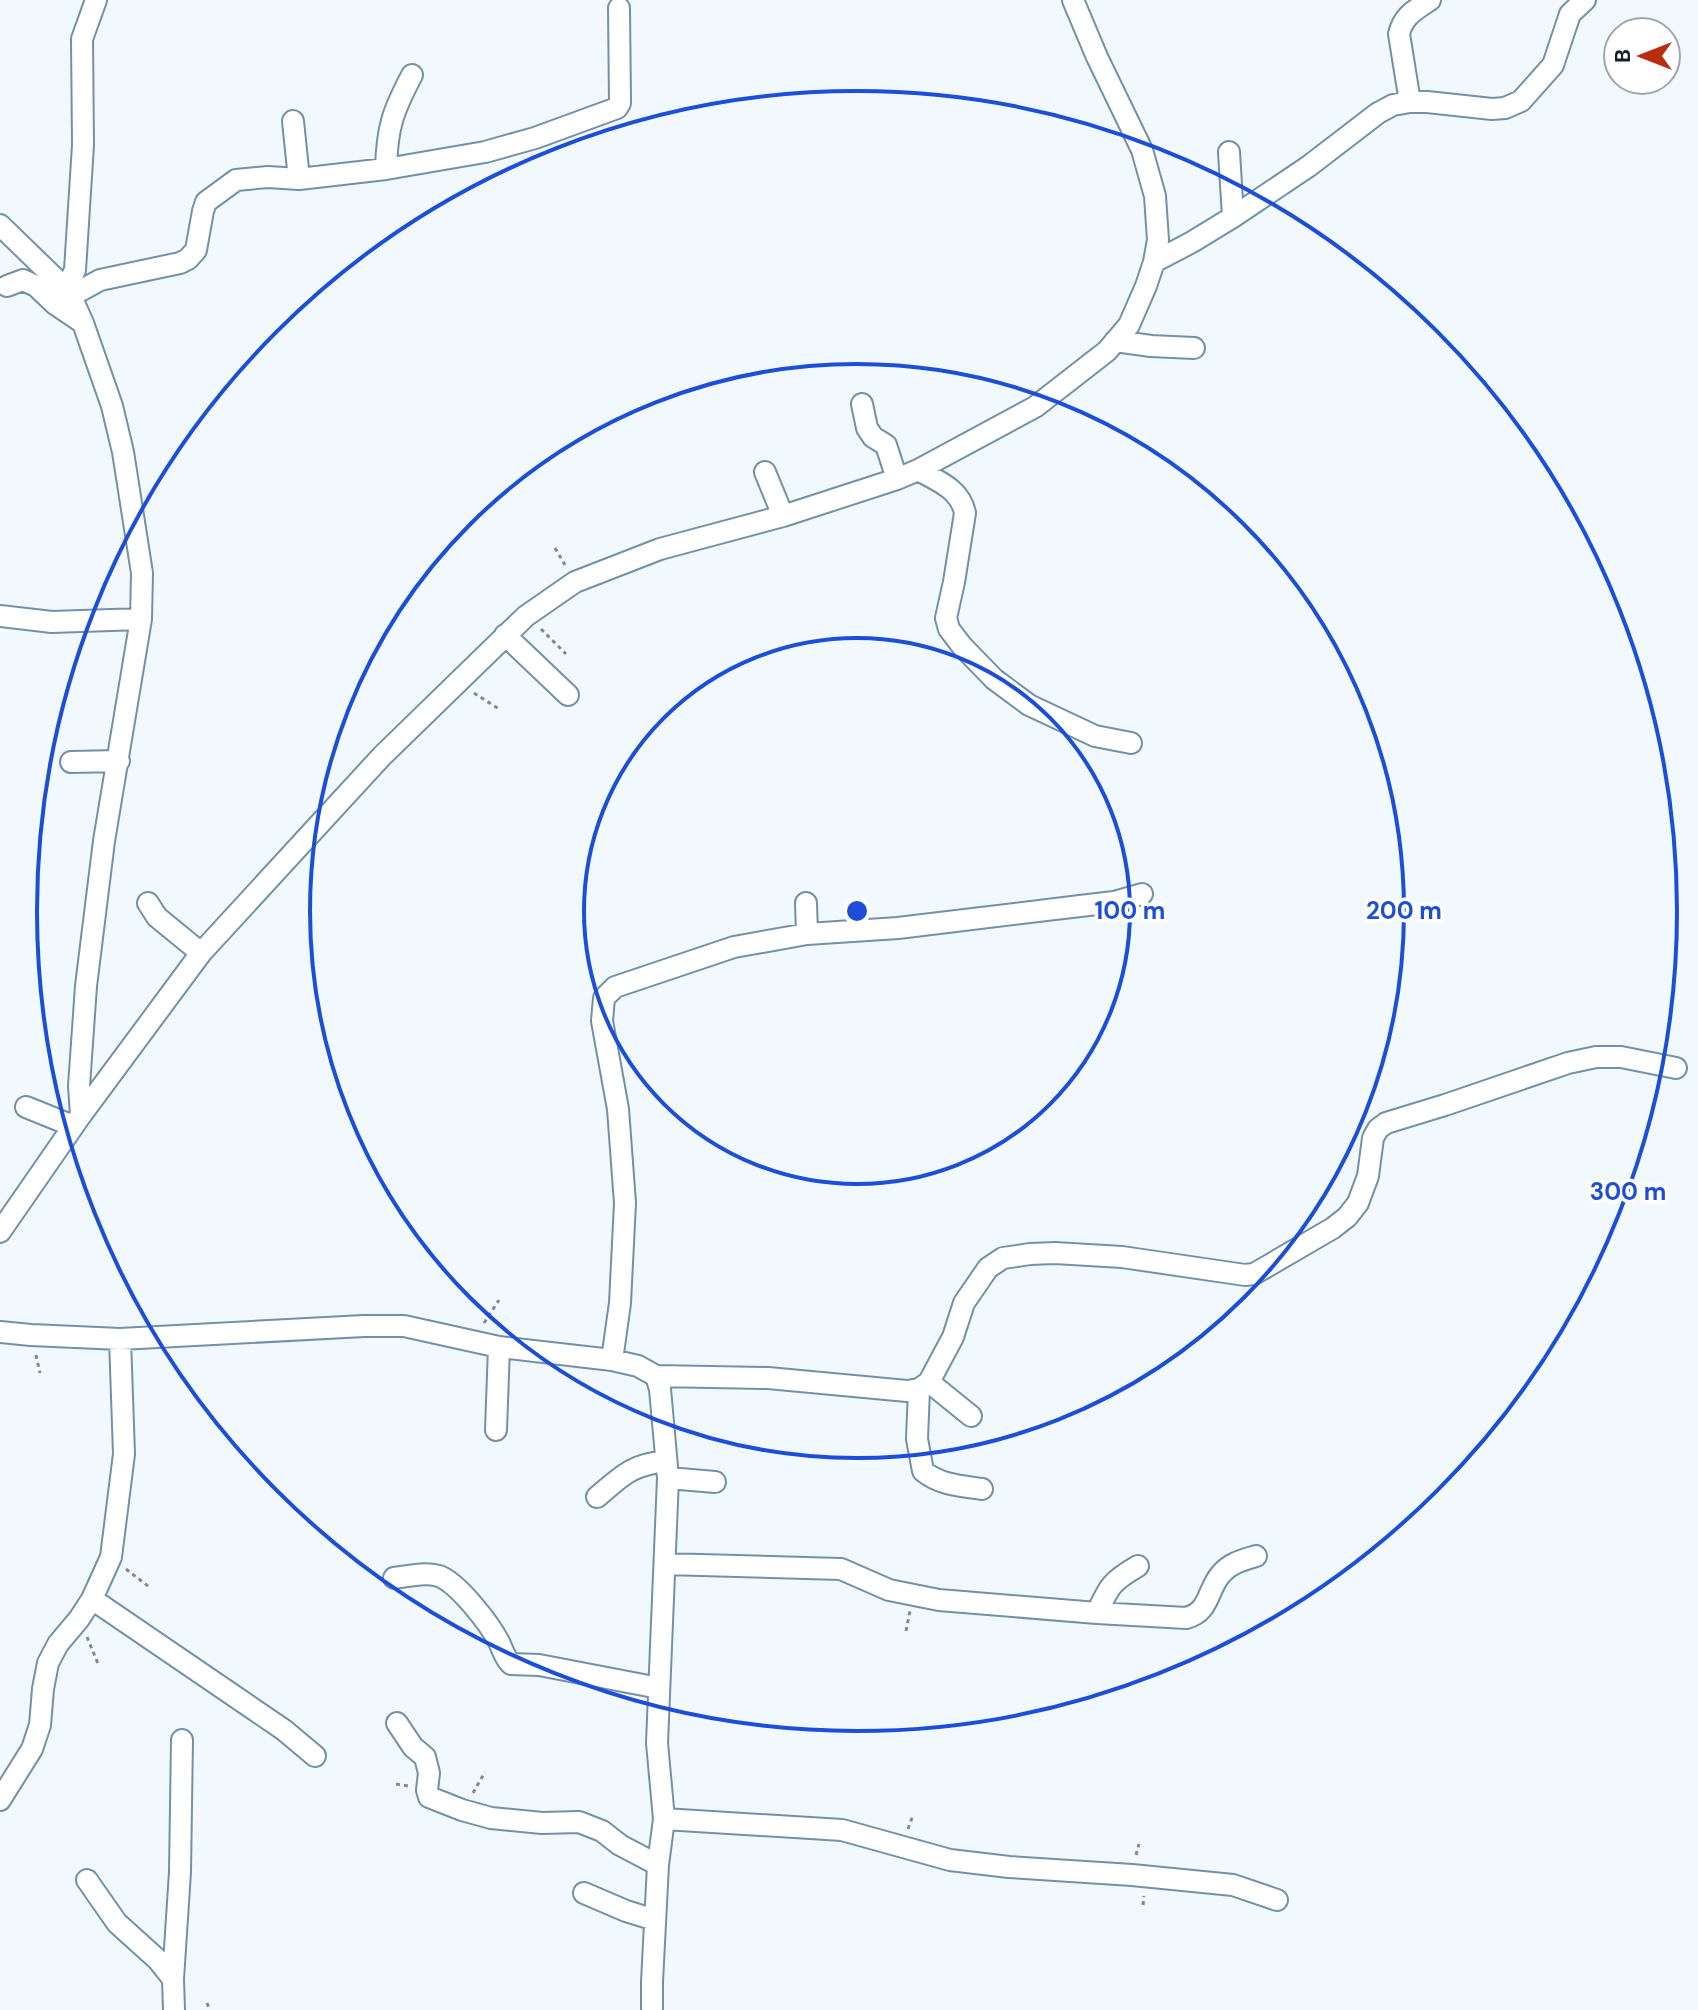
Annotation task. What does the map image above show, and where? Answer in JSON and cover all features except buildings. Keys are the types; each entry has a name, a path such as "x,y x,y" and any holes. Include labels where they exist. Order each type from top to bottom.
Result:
{"street":[{"path":"69,293 75,270 83,145 82,39 96,0"},
{"path":"0,1232 77,1120 201,953 382,756 526,616 575,582 660,549 783,516 918,470 1035,407 1107,351 1129,325 1154,262 1158,240 1155,196 1142,150 1073,0"},
{"path":"1410,102 1399,34 1407,16 1430,0"},
{"path":"1154,262 1233,217 1393,105 1410,102 1492,109 1505,108 1521,101 1553,65 1570,14 1585,0"},
{"path":"69,293 100,280 188,259 196,250 206,202 236,180 268,177 299,179 386,169 485,152 535,138 617,108 620,103 619,8"},
{"path":"386,169 386,141 395,108 412,75"},
{"path":"293,121 299,179"},
{"path":"1229,152 1233,217"},
{"path":"0,225 69,293 83,323 112,406 123,452 142,573 141,619 104,841 86,986 77,1120"},
{"path":"7,286 23,280 36,286 83,323"},
{"path":"1115,341 1194,348"},
{"path":"862,404 867,428 873,437 886,445 897,479"},
{"path":"918,470 954,491 963,502 965,513 946,618 949,629 962,646 994,679 1029,705 1095,736 1131,743"},
{"path":"765,472 783,516"},
{"path":"0,616 52,622 141,619"},
{"path":"505,635 568,695"},
{"path":"71,762 119,761"},
{"path":"612,1360 620,1303 625,1203 618,1109 602,1021 604,998 615,987 734,947 807,934 898,928 1114,902 1142,894"},
{"path":"148,903 157,917 201,953"},
{"path":"806,903 807,934"},
{"path":"982,1489 932,1478 923,1471 917,1439 924,1386 953,1337 964,1303 988,1268 1003,1258 1055,1253 1122,1257 1254,1274 1347,1217 1358,1203 1368,1176 1373,1138 1386,1123 1568,1063 1596,1057 1621,1057 1676,1068"},
{"path":"26,1107 77,1120"},
{"path":"0,1332 120,1339 404,1326 499,1347 612,1360 638,1366 656,1376 768,1378 907,1391 924,1386 971,1416"},
{"path":"0,1800 32,1749 40,1725 48,1663 58,1644 92,1599 111,1557 124,1454 120,1339"},
{"path":"496,1430 499,1347"},
{"path":"652,2010 658,1865 664,1819 657,1743 667,1470 660,1389 656,1376"},
{"path":"597,1497 624,1474 645,1464 715,1482"},
{"path":"665,1564 841,1569 889,1590 939,1600 1186,1618 1197,1615 1205,1605 1222,1572 1237,1562 1256,1556"},
{"path":"1097,1613 1106,1591 1117,1579 1138,1566"},
{"path":"394,1578 420,1574 441,1577 461,1592 476,1610 511,1664 539,1665 659,1688"},
{"path":"92,1599 284,1730 315,1756"},
{"path":"397,1723 413,1747 425,1757 429,1797 491,1818 542,1823 579,1822 602,1831 620,1845 658,1865"},
{"path":"174,2010 182,1740"},
{"path":"664,1819 842,1830 950,1860 1233,1885 1277,1900"},
{"path":"87,1880 117,1923 158,1960 173,1979"},
{"path":"584,1893 655,1920"}],"path":[{"path":"526,616 566,654"},
{"path":"457,683 499,709"},
{"path":"473,1340 499,1300"},
{"path":"111,1557 148,1586"},
{"path":"79,1619 99,1666"},
{"path":"462,1810 485,1772"},
{"path":"207,2003 210,2010"}]}
